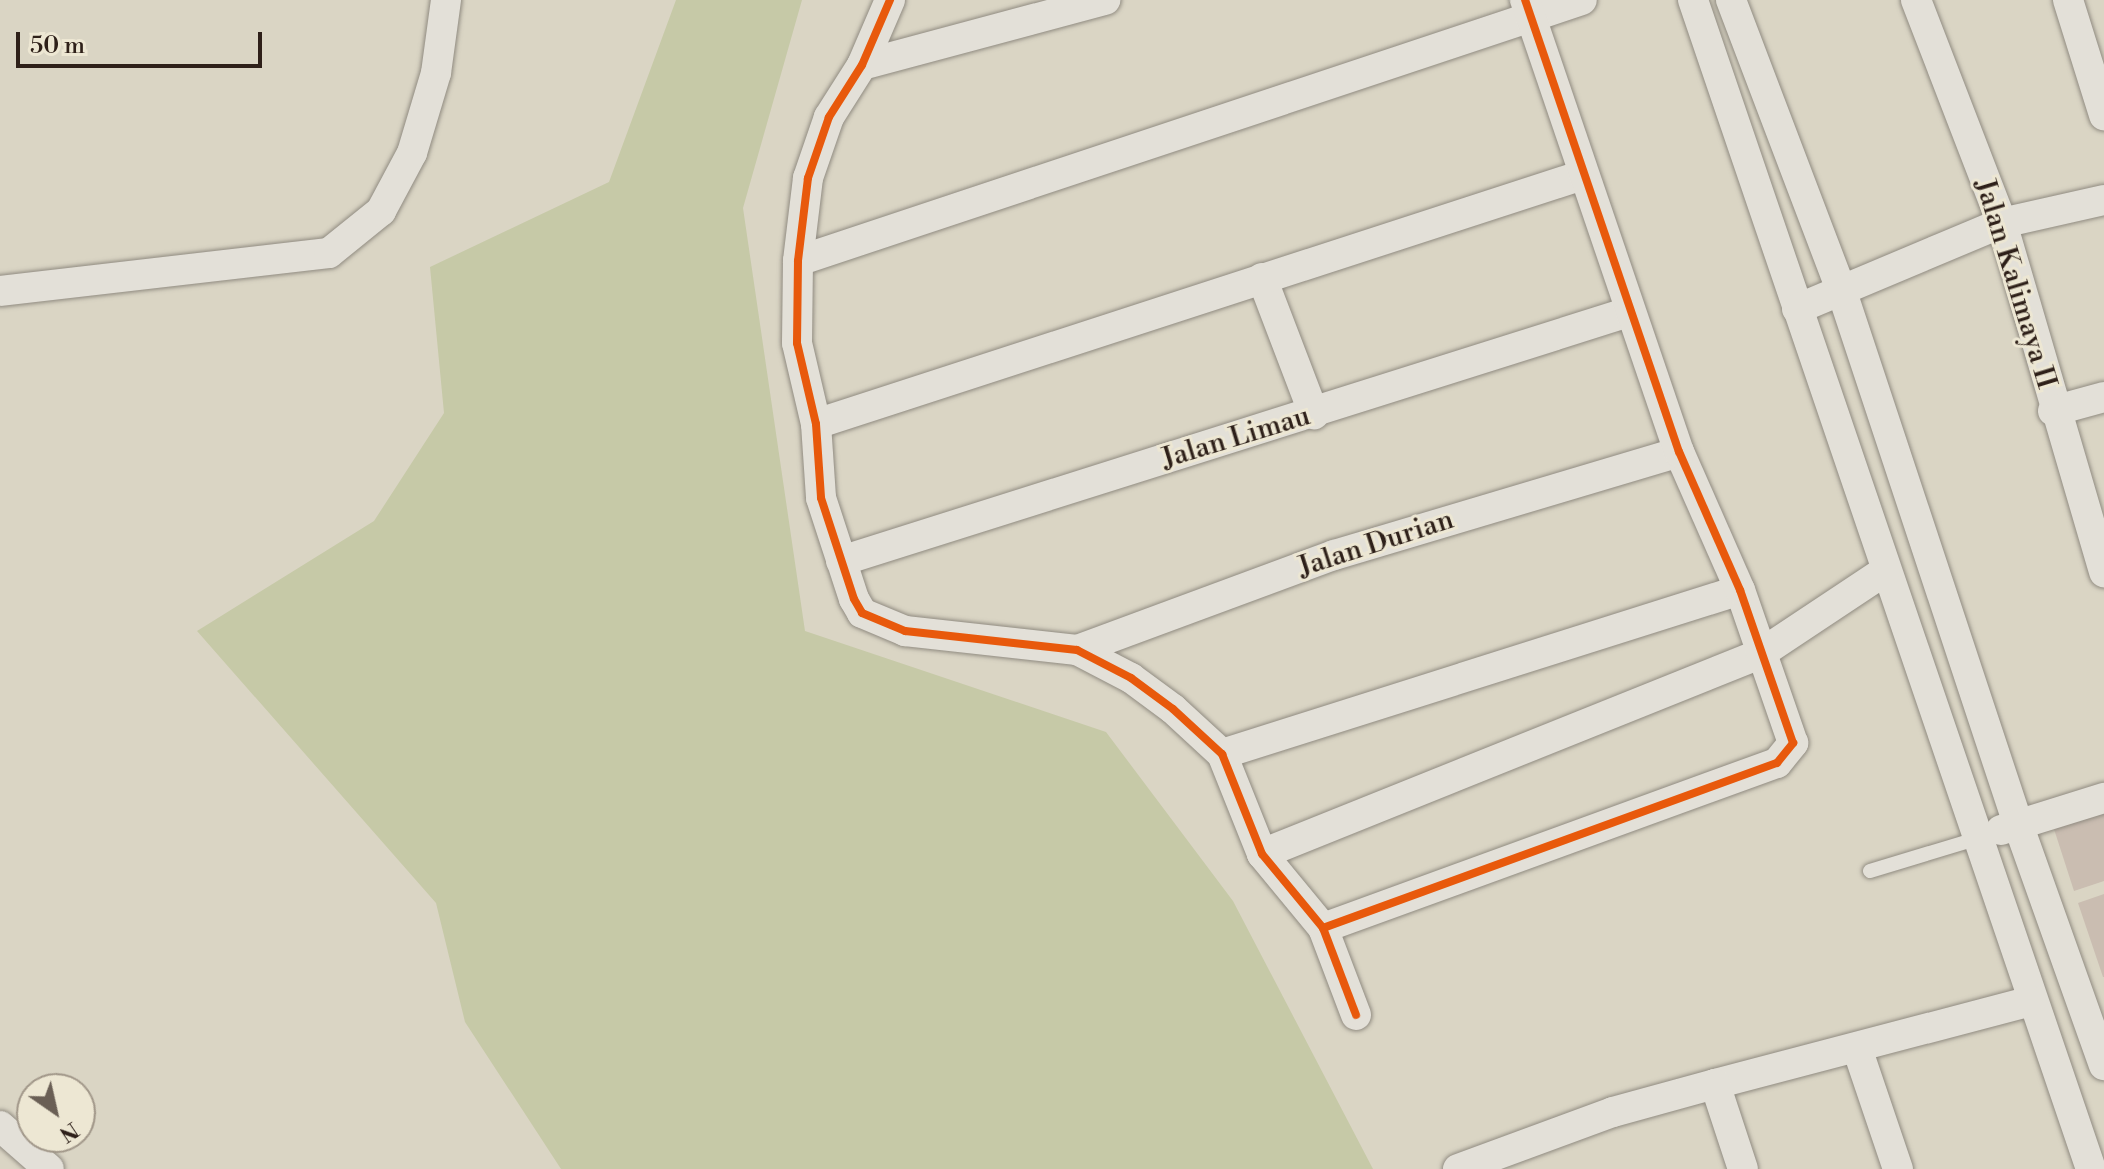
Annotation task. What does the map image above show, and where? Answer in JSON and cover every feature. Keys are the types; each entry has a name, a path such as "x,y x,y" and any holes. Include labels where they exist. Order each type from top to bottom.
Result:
{"street":[{"path":"0,291 329,253 381,211 412,153 436,73 446,0"},
{"path":"890,0 862,65 829,117 808,178 798,261 797,343 816,424 821,498 862,613 905,631 1077,650 1131,678 1222,754 1262,854 1323,928 1356,1015"},
{"path":"862,65 1105,0"},
{"path":"798,261 1529,9 1582,0"},
{"path":"1693,0 2031,1001 2091,1169"},
{"path":"1731,0 1842,292 2018,824 2104,1065"},
{"name":"Jalan Kalimaya II","path":"1916,0 2002,223 2053,411 2104,572"},
{"path":"2068,0 2094,43 2104,115"},
{"path":"1323,928 1777,763 1793,743 1740,590 1679,452 1629,312 1529,9"},
{"path":"816,424 1583,175"},
{"path":"1797,309 2002,223 2104,200"},
{"path":"1262,278 1314,414"},
{"name":"Jalan Limau","path":"841,561 1629,312"},
{"path":"2053,411 2104,397"},
{"name":"Jalan Durian","path":"1077,650 1334,555 1679,452"},
{"path":"1262,854 1760,654 1885,571"},
{"path":"1222,754 1740,590"},
{"path":"1976,839 2104,798"},
{"path":"1458,1169 1613,1112 2031,1001"},
{"path":"1857,1048 1898,1169"},
{"path":"1715,1084 1743,1169"},
{"path":"0,1126 49,1169"}],"lane":[{"path":"1870,871 1976,839"}],"green space":[{"path":"676,0 802,0 743,208 805,631 1106,732 1233,901 1373,1169 561,1169 465,1022 436,903 197,631 374,521 444,413 430,267 609,182"}],"building":[{"path":"2104,810 2104,881 2074,891 2053,826"},
{"path":"2104,894 2104,977 2103,977 2078,903"}],"cycle path":[{"path":"890,0 862,65 829,117 808,178 798,261 797,343 816,424 821,498 854,599 862,613 905,631 1077,650 1131,678 1173,709 1222,754 1262,854 1323,928 1356,1015"},
{"path":"1323,928 1777,763 1793,743 1740,590 1679,452 1525,0"}]}
